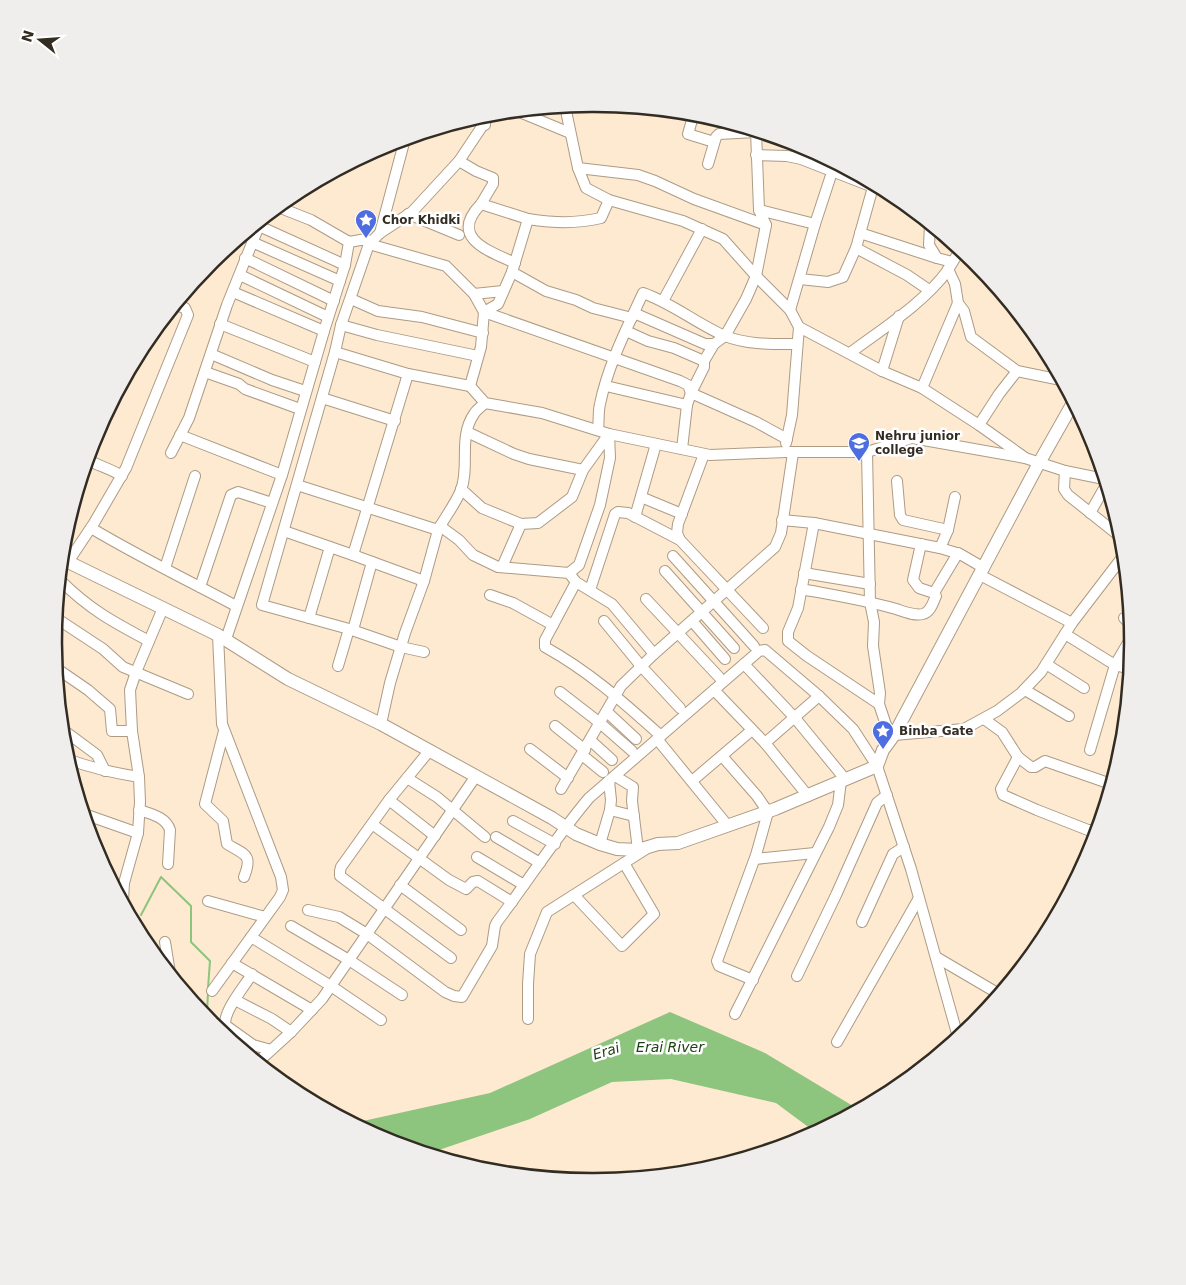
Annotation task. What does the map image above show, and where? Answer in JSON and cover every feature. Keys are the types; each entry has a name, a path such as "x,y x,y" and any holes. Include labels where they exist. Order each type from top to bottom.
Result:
{"main road":[{"path":"69,562 222,637 288,679 430,750 576,834 600,844 617,848 642,849 658,844 678,843 768,812 877,766 883,750 894,735 1039,464 1070,410"}],"street":[{"path":"561,789 621,686 726,589 775,547 781,533 790,453 787,439 792,414 799,327 790,310 723,239 683,221 609,200 586,188 578,168 566,113"},
{"path":"530,116 570,133"},
{"path":"692,121 688,134 714,142"},
{"path":"424,652 401,647 351,629 262,605 342,326 369,244 380,233 412,212 459,161 485,125"},
{"path":"708,164 717,135 723,132 737,132"},
{"path":"682,449 687,404 704,367 704,361 714,344 725,336 746,299 756,276 766,225 759,210 756,138"},
{"path":"380,233 401,150"},
{"path":"756,155 795,158 822,164"},
{"path":"459,161 493,178 494,184 475,210 469,227 470,235 479,246 514,267 546,291 576,300 593,308 633,316 704,344 714,344"},
{"path":"578,168 638,175 666,185 694,199 766,225"},
{"path":"790,310 833,170"},
{"path":"800,279 828,282 843,277 856,248 875,193"},
{"path":"481,204 528,219 554,223 578,223 601,218 609,200"},
{"path":"287,210 311,220 349,242 366,239 369,244 446,266 474,294 484,312 483,333 470,386"},
{"path":"759,210 815,224"},
{"path":"408,214 459,236"},
{"path":"484,312 498,304 514,267 528,219"},
{"path":"265,226 345,265"},
{"path":"663,301 702,229"},
{"path":"860,233 937,258 950,265 956,284 958,303 922,388"},
{"path":"929,233 928,245 937,258"},
{"path":"171,453 189,418 220,324 255,234"},
{"path":"252,242 340,281"},
{"path":"212,991 282,893 283,885 222,724 222,637 236,606 282,475 305,391 345,265 349,242"},
{"path":"856,248 907,275 930,290"},
{"path":"850,353 900,316 930,290 956,256"},
{"path":"245,258 334,301"},
{"path":"240,275 328,316"},
{"path":"474,294 503,290"},
{"path":"233,292 324,331"},
{"path":"598,430 600,406 614,359 643,293 663,301 725,336 762,345 797,344"},
{"path":"351,299 378,311 422,317 483,333"},
{"path":"958,303 964,311 971,337 1018,371 1053,378"},
{"path":"70,553 91,528 122,476 188,315 186,308 183,307"},
{"path":"484,312 688,384 691,393 756,422 787,439"},
{"path":"882,370 900,316"},
{"path":"220,324 315,362"},
{"path":"342,326 478,356"},
{"path":"799,327 882,370 922,388 980,425 1025,458 1039,464 1097,477"},
{"path":"626,331 648,341 665,344 704,361"},
{"path":"335,352 408,374 470,386 485,403 542,413 609,434 704,454 867,452 912,438 1025,458"},
{"path":"211,354 272,380 305,391"},
{"path":"980,425 999,394 1018,371"},
{"path":"205,372 300,409"},
{"path":"353,555 369,508 408,374"},
{"path":"606,386 687,404"},
{"path":"322,398 395,421"},
{"path":"381,724 401,647 424,581 439,528 461,489 465,463 464,443 467,432 473,415 485,403"},
{"path":"467,432 521,457 583,470"},
{"path":"297,485 439,528 459,540 473,555 502,568 569,573 579,565 600,505 610,458 609,434"},
{"path":"461,489 482,508 521,524 538,523 572,497 583,470 609,434"},
{"path":"180,435 282,475"},
{"path":"635,517 656,444"},
{"path":"867,452 870,602 874,622 874,646 880,693 878,704 886,725 894,735 964,729 997,711 1024,690 1046,664 1072,623 1118,566"},
{"path":"680,540 677,529 704,454"},
{"path":"94,464 109,468 122,476"},
{"path":"1065,471 1064,489 1066,492 1111,529"},
{"path":"165,568 195,476"},
{"path":"896,481 900,515 903,520 948,530"},
{"path":"200,587 231,495 238,492 272,504"},
{"path":"1090,513 1101,493"},
{"path":"641,497 682,514"},
{"path":"940,548 948,530 955,497"},
{"path":"590,590 615,514 623,512 680,540 762,628"},
{"path":"782,520 814,523 958,553 982,572 1072,623"},
{"path":"814,523 798,608 787,634 789,642 878,704"},
{"path":"502,568 521,524"},
{"path":"91,528 133,553 236,606"},
{"path":"284,531 424,581"},
{"path":"921,544 913,580 919,588 934,593"},
{"path":"309,618 330,547"},
{"path":"801,589 870,602 913,614 922,614 931,607 936,596 934,593 958,553"},
{"path":"673,556 754,646"},
{"path":"338,666 372,562"},
{"path":"666,571 734,648"},
{"path":"569,573 576,582 612,604 654,654"},
{"path":"804,573 870,584"},
{"path":"576,582 544,642 545,647 582,669 615,695 659,738 728,826"},
{"path":"66,586 100,615 149,641"},
{"path":"490,595 513,603 553,625"},
{"path":"646,599 719,677"},
{"path":"124,889 138,833 139,810 130,690 163,608"},
{"path":"604,621 641,666 680,708"},
{"path":"692,621 725,659"},
{"path":"63,623 103,649 123,667 188,694"},
{"path":"1065,634 1115,665 1123,667"},
{"path":"1090,750 1115,665 1124,650"},
{"path":"308,910 339,917 367,934 445,992 462,997 492,946 495,926 555,844 565,826 589,798 609,776 659,738 759,651 767,651 819,696 853,729 877,766 904,847 956,1029"},
{"path":"735,1014 834,816 843,780 794,718 744,664"},
{"path":"1046,664 1084,688"},
{"path":"64,673 88,690 110,709 112,731 132,731"},
{"path":"714,690 765,743 808,796"},
{"path":"1024,690 1069,716"},
{"path":"560,692 632,751"},
{"path":"765,743 819,696"},
{"path":"607,712 636,739"},
{"path":"984,719 1002,732 1018,757 1032,767 1045,761 1104,782"},
{"path":"528,1019 528,963 533,944 547,912 624,863 642,849 634,816 633,787 609,776 555,726"},
{"path":"692,781 752,730"},
{"path":"224,731 205,804 223,820 227,844 247,857 249,863 244,877"},
{"path":"71,736 98,755 105,771"},
{"path":"590,740 612,760"},
{"path":"530,749 568,778"},
{"path":"430,750 389,800 341,867 339,873 340,876 451,958"},
{"path":"722,756 757,796 768,812 717,963 719,966 753,980"},
{"path":"1018,757 1001,789 1003,795 1018,803 1089,830"},
{"path":"77,763 105,771 138,777"},
{"path":"263,1057 312,1010 331,986 476,776"},
{"path":"600,844 610,810 609,776"},
{"path":"407,778 437,798 484,837"},
{"path":"797,976 877,803 887,795"},
{"path":"389,800 435,836"},
{"path":"139,810 153,814 165,821 168,826 170,830 168,864"},
{"path":"610,810 634,816"},
{"path":"92,817 138,833"},
{"path":"513,821 555,844"},
{"path":"372,824 449,880 466,889 478,881 512,902"},
{"path":"496,837 540,863"},
{"path":"862,922 890,859 896,851 904,847"},
{"path":"754,858 815,854"},
{"path":"477,857 524,885"},
{"path":"574,895 622,946 654,914 624,863"},
{"path":"400,885 461,930"},
{"path":"837,1042 919,898"},
{"path":"208,901 265,917"},
{"path":"291,926 349,960 402,995"},
{"path":"251,937 331,986 381,1020"},
{"path":"165,942 168,959"},
{"path":"936,957 993,991"},
{"path":"232,963 312,1010"},
{"path":"225,1025 226,1018 235,1000 252,974"},
{"path":"235,1000 272,1019 291,1032"},
{"path":"227,1027 254,1045 271,1050"}],"water":[{"name":"Erai River","path":"670,1012 765,1053 852,1105 808,1127 776,1103 671,1079 612,1082 530,1119 439,1150 390,1133 364,1121 490,1093"}],"waterway":[{"path":"141,915 161,877 191,906 191,942 210,961 208,988"},
{"path":"207,1006 208,993"}],"place":[{"name":"Chor Khidki","path":"366,239"},
{"name":"Nehru junior college","path":"859,462"},
{"name":"Binba Gate","path":"883,750"}],"water label":[{"name":"Erai","path":"606,1051"}]}
